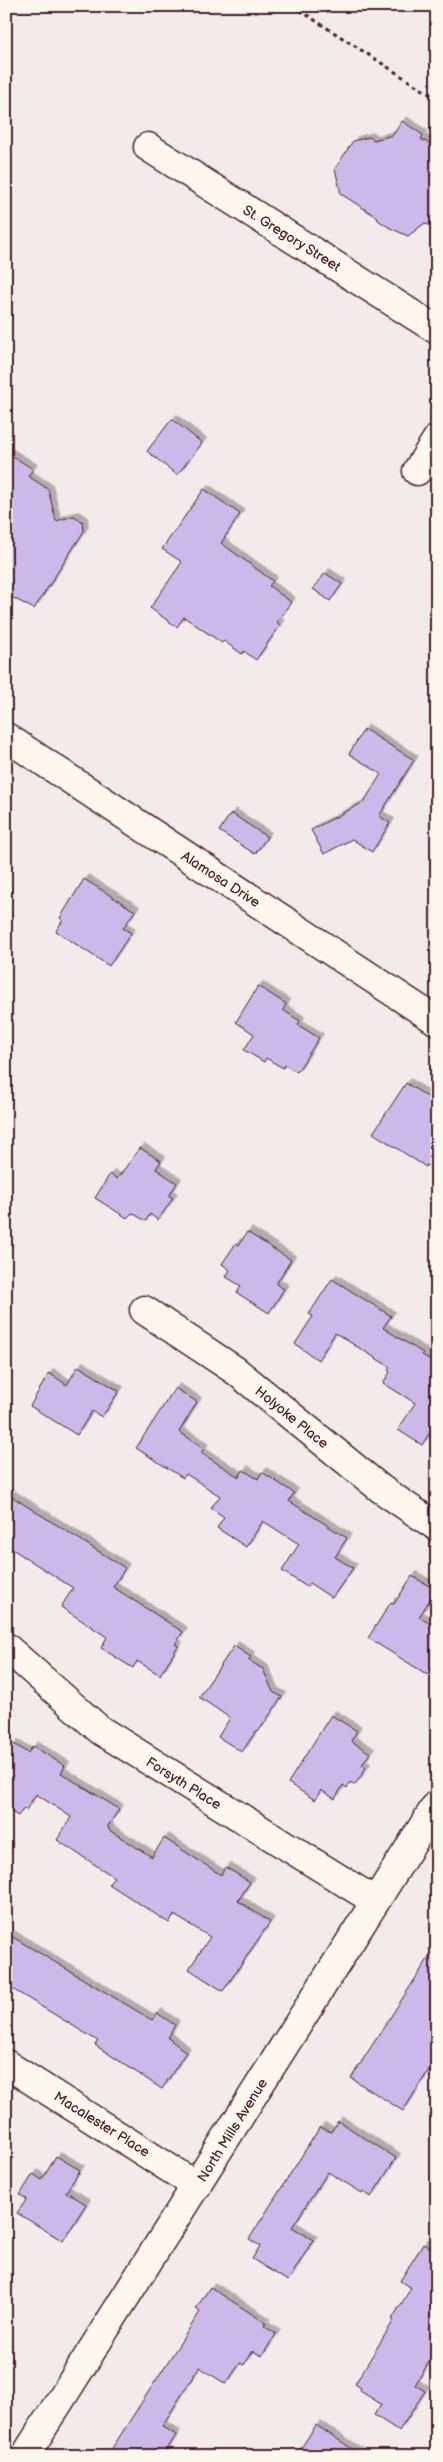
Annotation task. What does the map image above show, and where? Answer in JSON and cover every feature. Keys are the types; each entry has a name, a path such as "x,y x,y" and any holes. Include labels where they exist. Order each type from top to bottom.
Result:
{"street":[{"name":"St. Gregory Street","path":"148,147 437,330"},
{"path":"417,471 437,439"},
{"name":"Alamosa Drive","path":"6,737 437,1021"},
{"name":"Holyoke Place","path":"144,1310 236,1371 380,1489 437,1527"},
{"name":"Forsyth Place","path":"6,1647 100,1730 375,1901"},
{"name":"North Mills Avenue","path":"25,2456 437,1804"},
{"name":"Macalester Place","path":"6,2064 197,2186"}],"path":[{"path":"293,6 437,99"}],"building":[{"path":"402,121 423,135 421,139 437,148 437,213 430,226 425,223 408,236 390,228 378,220 377,217 341,194 335,169 353,141 369,137 374,140 393,135"},
{"path":"172,419 202,443 177,475 147,451"},
{"path":"6,452 33,469 28,476 48,489 56,521 74,516 83,522 84,531 34,609 6,594"},
{"path":"204,489 240,514 221,543 273,581 269,586 291,602 277,622 280,625 256,660 244,651 242,654 224,641 222,643 184,617 177,627 150,608 182,562 162,549"},
{"path":"325,573 342,584 330,601 313,589"},
{"path":"364,729 414,760 379,816 390,823 372,852 352,839 324,854 311,830 364,802 381,774 349,754"},
{"path":"231,813 267,837 255,854 219,831"},
{"path":"84,879 135,911 123,928 131,933 109,966 56,931 63,920 60,918"},
{"path":"258,986 286,1004 283,1010 300,1021 298,1025 319,1038 297,1072 285,1065 283,1068 266,1058 264,1062 244,1050 254,1034 236,1022"},
{"path":"406,1083 437,1103 437,1174 427,1165 426,1167 373,1133"},
{"path":"140,1148 161,1161 156,1169 177,1183 169,1196 173,1198 158,1220 150,1214 146,1221 132,1213 127,1218 95,1198 110,1174 117,1179"},
{"path":"247,1232 291,1260 276,1284 284,1289 269,1313 237,1293 241,1286 226,1277 230,1270 222,1264 236,1243 239,1245"},
{"path":"332,1279 391,1316 383,1328 437,1364 437,1421 422,1445 398,1430 415,1403 383,1383 390,1372 388,1370 390,1367 335,1333 318,1360 295,1344 313,1316 309,1314"},
{"path":"78,1366 119,1391 102,1417 92,1411 77,1435 30,1406 49,1373 67,1385"},
{"path":"175,1388 197,1402 179,1432 204,1448 201,1453 239,1477 243,1470 258,1479 262,1472 294,1493 289,1501 347,1538 335,1557 353,1568 332,1598 309,1583 307,1587 282,1571 299,1544 263,1521 246,1547 217,1528 224,1517 211,1508 220,1496 186,1474 183,1478 136,1448"},
{"path":"6,1493 125,1568 113,1587 183,1632 175,1644 178,1646 160,1675 137,1661 133,1668 101,1648 107,1637 61,1607 73,1588 6,1545"},
{"path":"412,1576 436,1590 419,1617 437,1628 437,1661 428,1675 368,1638 391,1602 394,1604"},
{"path":"234,1646 251,1657 248,1660 263,1669 273,1692 282,1697 242,1752 218,1737 230,1718 199,1697"},
{"path":"331,1715 357,1731 351,1741 370,1753 362,1765 366,1768 355,1785 350,1782 347,1788 343,1785 335,1799 321,1790 315,1800 288,1783"},
{"path":"14,1744 28,1753 33,1746 65,1766 61,1773 119,1809 108,1826 109,1830 152,1857 164,1838 221,1875 225,1867 250,1882 238,1901 270,1922 223,1991 189,1969 210,1937 174,1915 169,1923 109,1884 114,1877 57,1840 71,1817 36,1794 26,1810 24,1808 18,1816 6,1808 6,1756"},
{"path":"6,1933 152,2020 157,2013 175,2025 168,2038 186,2052 162,2089 95,2045 98,2041 6,1985"},
{"path":"437,1945 437,2057 403,2111 351,2078"},
{"path":"338,2121 396,2158 371,2197 328,2172 292,2227 313,2240 288,2281 252,2259 260,2246 249,2239 320,2127 331,2132"},
{"path":"56,2156 80,2170 66,2192 86,2204 63,2241 17,2213 27,2199 20,2195 33,2174 42,2180"},
{"path":"423,2244 437,2252 437,2349 415,2385 425,2391 399,2431 374,2415 381,2404 360,2391 361,2388 355,2384 411,2288 400,2281"},
{"path":"210,2287 266,2323 264,2326 276,2334 262,2356 253,2351 244,2365 240,2363 226,2384 199,2367 162,2426 176,2435 163,2456 107,2456 200,2312 196,2309"},
{"path":"316,2425 363,2456 296,2456"}]}
